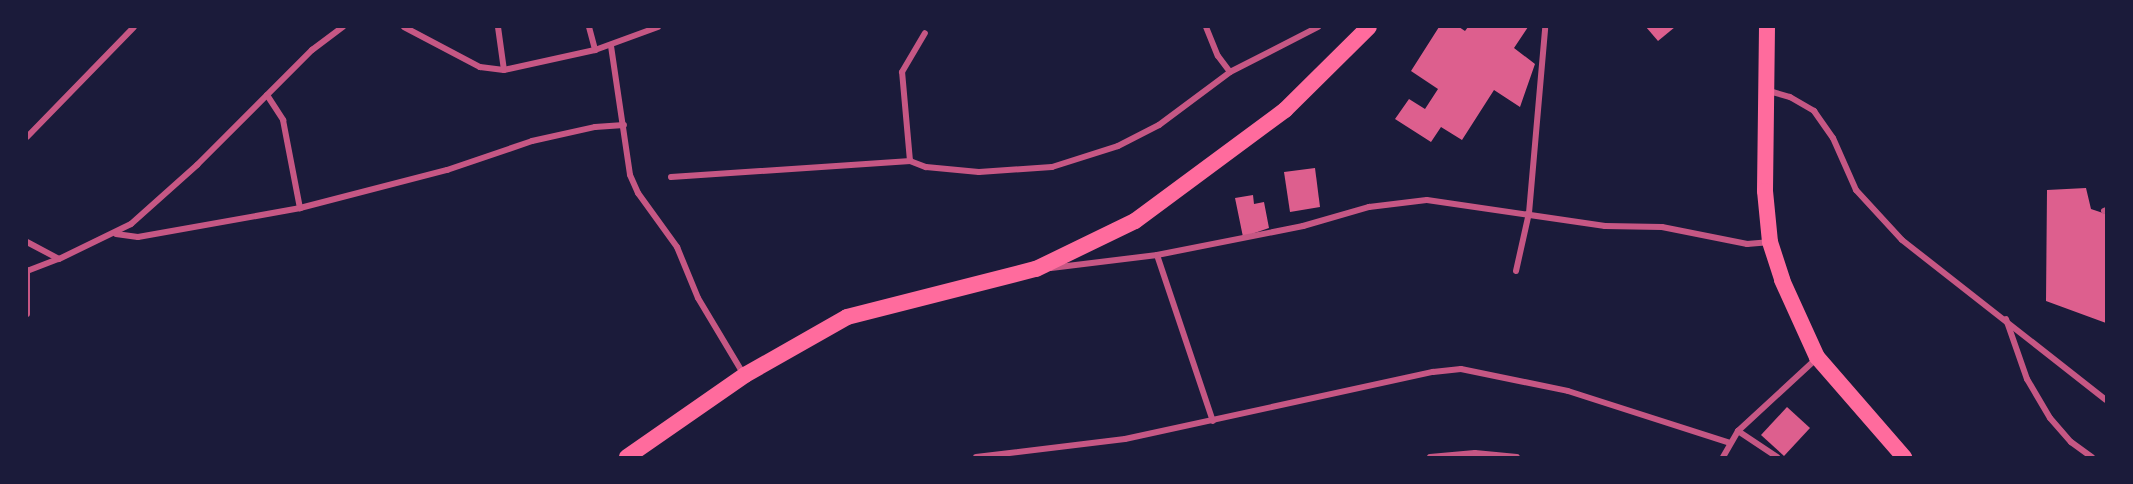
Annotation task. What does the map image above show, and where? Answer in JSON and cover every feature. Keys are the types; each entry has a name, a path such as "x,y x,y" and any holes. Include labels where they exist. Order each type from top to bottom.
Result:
{"highway":[{"path":"627,457 745,375 846,317 871,308 1035,270 1135,221 1285,110 1369,27"},
{"path":"1767,27 1763,168 1770,242 1782,280 1817,357 1904,457"}],"street":[{"path":"27,137 134,27"},
{"path":"27,314 27,271 116,234 197,165 312,50 343,27"},
{"path":"404,27 480,67 504,70 611,46 658,27"},
{"path":"498,27 504,70"},
{"path":"589,27 595,50"},
{"path":"1206,27 1218,56 1230,72"},
{"path":"671,177 910,161 926,167 979,172 1052,167 1118,146 1159,125 1230,72 1318,27"},
{"path":"1516,271 1529,213 1545,29"},
{"path":"910,161 902,72 925,33"},
{"path":"611,46 630,175 638,193 677,247 698,298 745,375"},
{"path":"1766,90 1790,97 1814,111 1833,138 1856,190 1902,240 2006,318 2106,400"},
{"path":"267,95 283,120 300,208"},
{"path":"116,234 138,237 300,208 447,170 532,141 595,127 624,125"},
{"path":"1035,270 1156,255 1304,226 1397,202 1427,200 1529,213 1605,226 1662,227 1747,244 1770,242"},
{"path":"27,242 59,258"},
{"path":"1156,255 1213,421"},
{"path":"2006,318 2027,379 2050,418 2071,442 2092,457"},
{"path":"1723,457 1738,431 1817,357"},
{"path":"976,457 1125,439 1433,372 1461,369 1568,391 1730,442"},
{"path":"1738,431 1777,457"},
{"path":"1430,457 1475,453 1517,457"}],"building":[{"path":"1439,27 1459,27 1465,31 1468,27 1528,27 1514,48 1535,64 1520,107 1494,90 1462,140 1441,127 1431,142 1395,119 1409,99 1425,109 1438,89 1411,71"},
{"path":"1646,27 1675,27 1658,41"},
{"path":"1315,168 1320,207 1290,212 1284,172"},
{"path":"2086,188 2091,209 2106,214 2106,323 2046,301 2047,190"},
{"path":"1253,195 1254,204 1264,202 1269,228 1243,237 1235,198"},
{"path":"1787,407 1810,428 1784,456 1761,435"}]}
